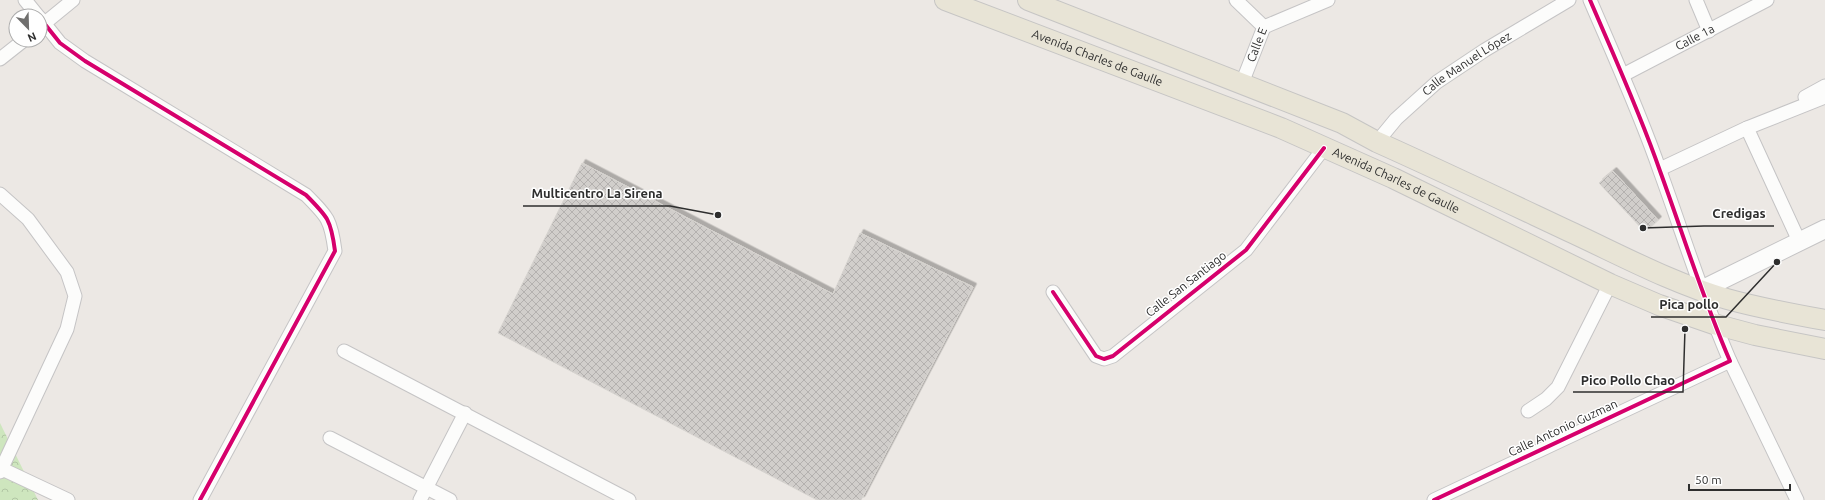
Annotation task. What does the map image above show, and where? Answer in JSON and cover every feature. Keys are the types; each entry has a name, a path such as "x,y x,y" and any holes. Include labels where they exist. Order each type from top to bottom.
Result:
{"main road":[{"name":"Avenida Charles de Gaulle","path":"945,0 1213,101 1281,128 1324,148 1333,150 1610,284 1659,305 1714,324 1755,335 1825,349"},
{"path":"1028,0 1342,123 1377,142 1655,271 1701,290 1727,299 1781,312 1825,320"},
{"path":"1155,79 1163,73 1170,73 1194,80 1199,76 1198,70 1193,65"},
{"path":"1213,101 1205,89 1210,82 1242,83"},
{"path":"1701,290 1825,229"}],"street":[{"path":"25,0 31,8"},
{"path":"48,16 73,0"},
{"path":"1236,0 1264,27"},
{"name":"Calle E","path":"1242,83 1264,27 1328,0"},
{"name":"Calle Manuel López","path":"1377,142 1396,119 1437,82 1485,50 1569,0"},
{"path":"1590,0 1623,76 1660,169 1714,324 1730,361 1797,500"},
{"path":"1696,0 1710,31"},
{"name":"Calle 1a","path":"1623,76 1767,0"},
{"path":"48,29 60,43 85,61 306,196 323,212 332,227 335,251 200,500"},
{"path":"1,57 13,48"},
{"path":"1660,169 1747,128 1825,86"},
{"path":"1747,128 1825,97"},
{"path":"1747,128 1799,241"},
{"name":"Calle San Santiago","path":"1053,292 1096,356 1104,359 1113,356 1246,250 1324,148"},
{"path":"0,194 28,218 67,272 75,296 67,329 1,470 68,500"},
{"path":"1528,411 1546,399 1558,387 1610,284"},
{"path":"344,351 629,500"},
{"name":"Calle Antonio Guzman","path":"1434,500 1730,361"},
{"path":"420,500 465,413"},
{"path":"330,438 450,500"}],"green space":[{"path":"0,423 38,500 0,500"}],"building":[{"path":"582,163 833,294 860,233 973,287 861,500 817,500 498,333"},
{"path":"1613,171 1658,220 1645,232 1599,183"}],"cycle path":[{"path":"1434,500 1730,361 1702,290 1644,128 1590,0"},
{"path":"48,28 60,43 85,61 306,195 324,214 330,225 335,251 200,500"},
{"path":"1053,292 1096,356 1104,359 1113,356 1246,250 1324,148"}],"place":[{"name":"Multicentro La Sirena","path":"718,215"},
{"name":"Credigas","path":"1643,228"},
{"name":"Pica pollo","path":"1777,262"},
{"name":"Pico Pollo Chao","path":"1685,329"}]}
